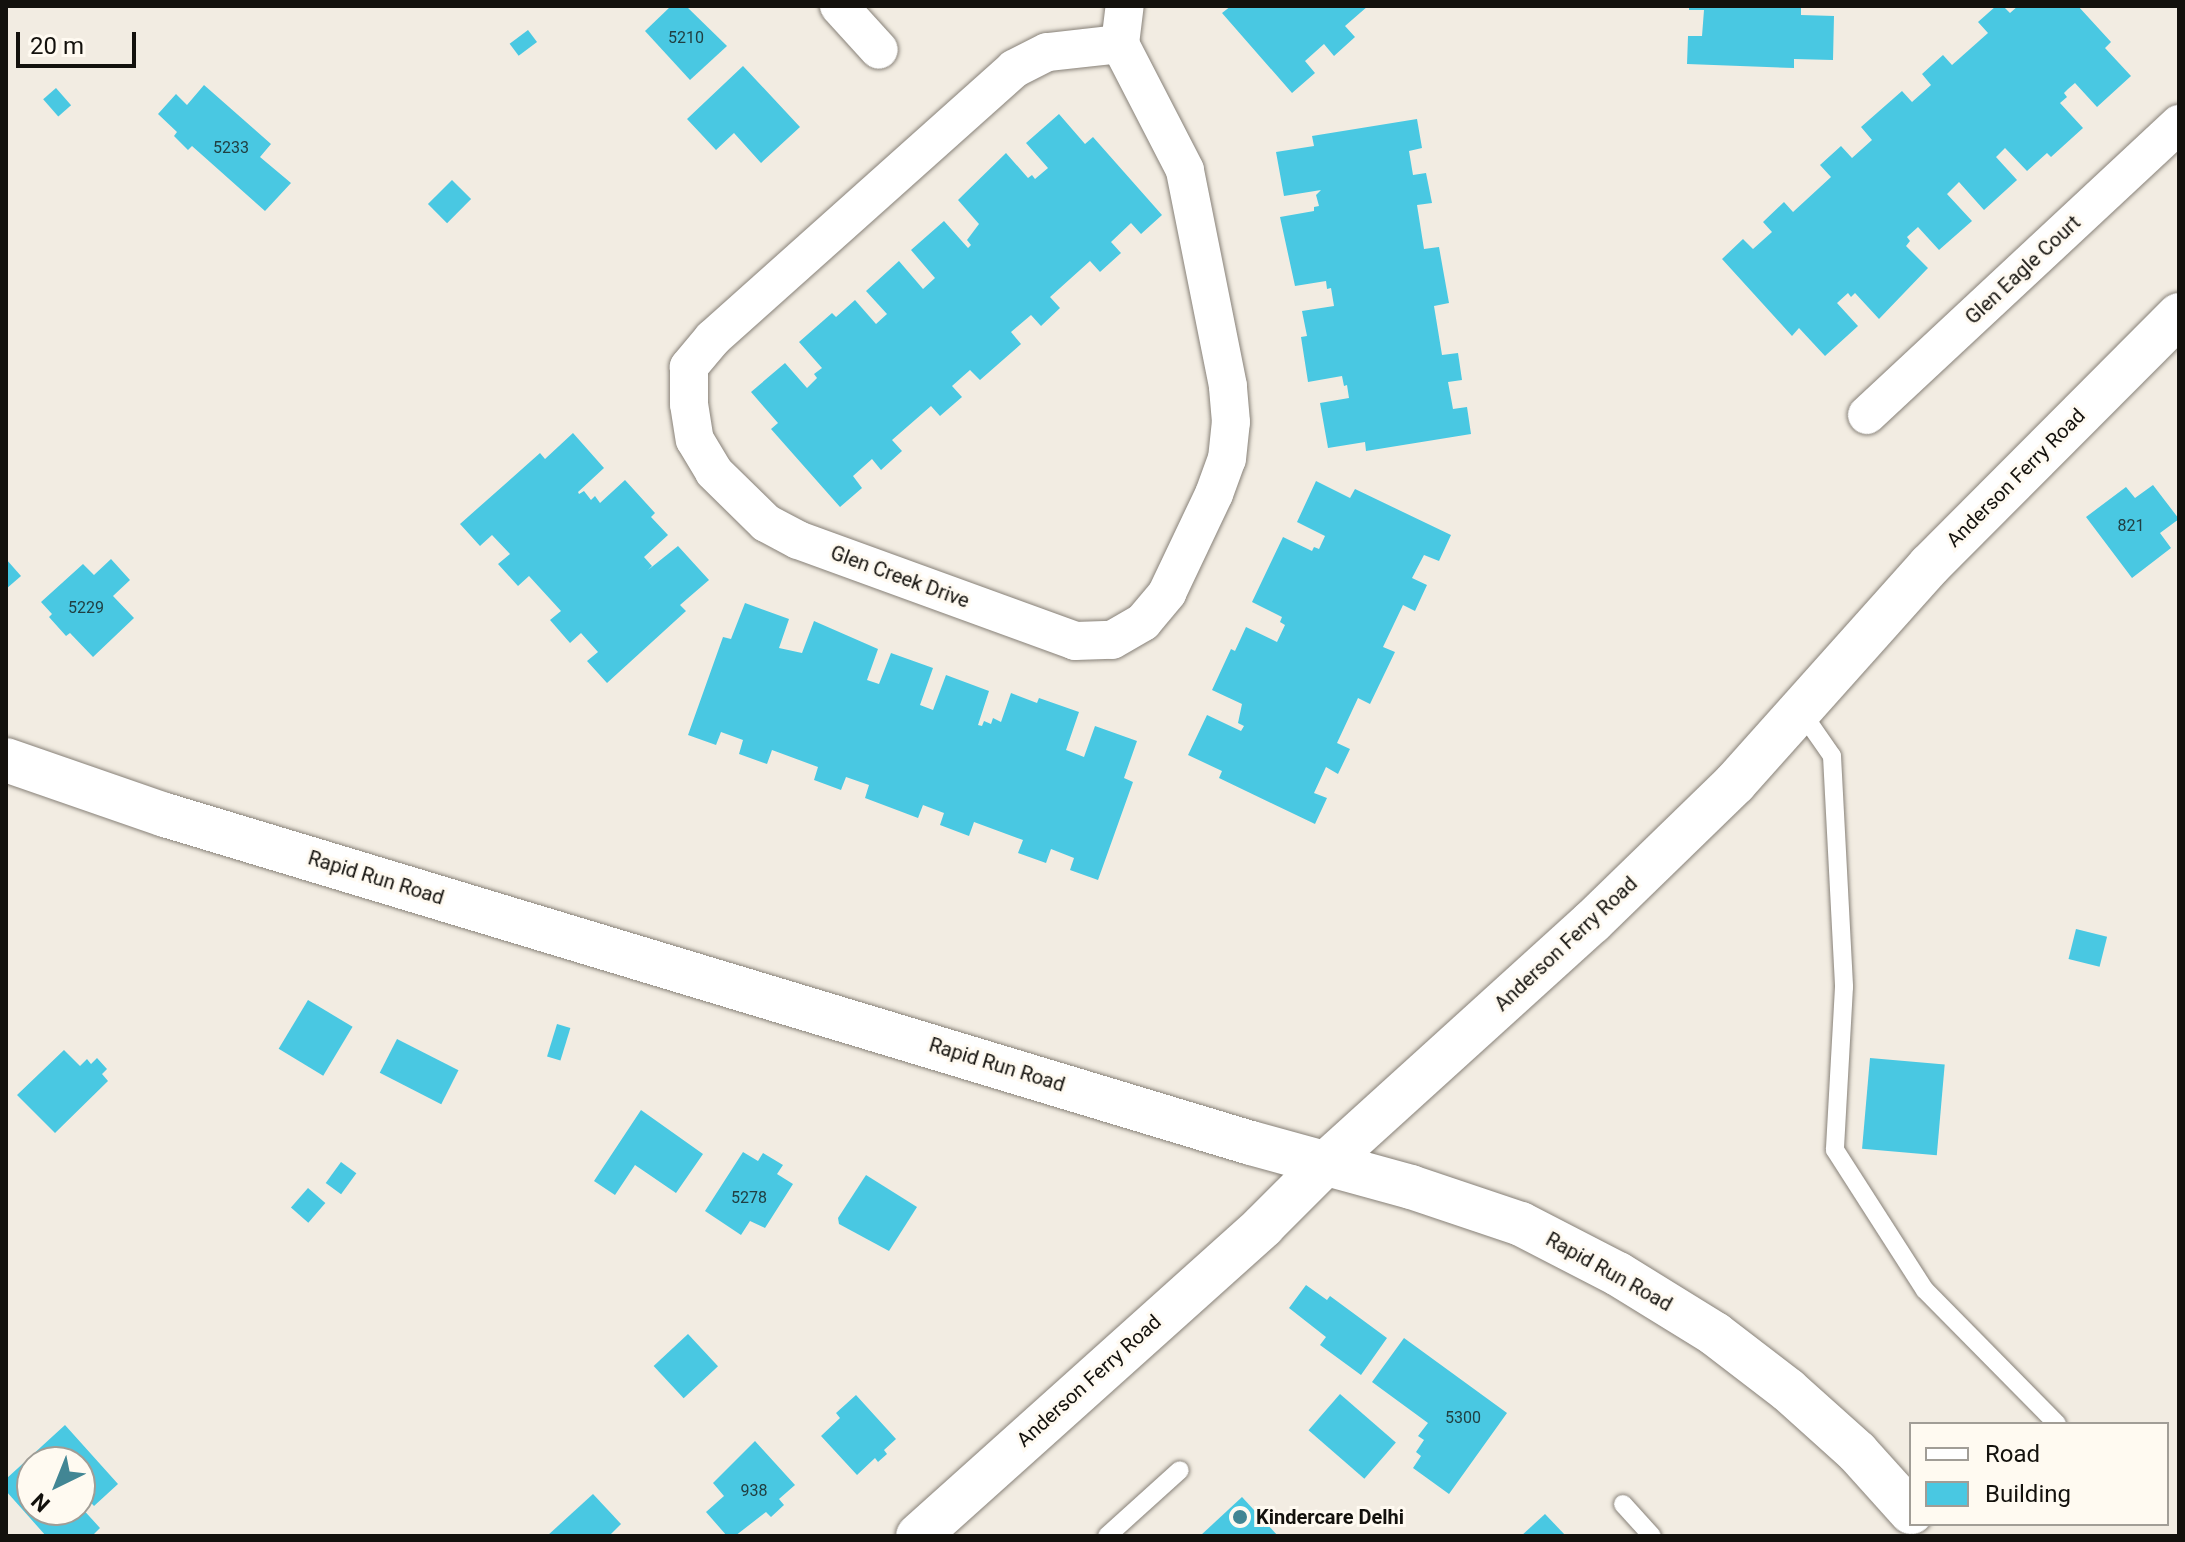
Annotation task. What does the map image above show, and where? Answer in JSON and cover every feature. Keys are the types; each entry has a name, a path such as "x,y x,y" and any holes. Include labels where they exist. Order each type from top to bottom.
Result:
{"street":[{"path":"839,6 879,50"},
{"path":"1120,44 1125,6"},
{"name":"Glen Creek Drive","path":"1120,44 1185,170 1228,386 1231,422 1227,459 1214,494 1167,593 1143,622 1112,640 1075,641 798,540 766,523 714,472 695,440 689,404 689,367 713,338 1014,69 1047,52 1120,44"},
{"name":"Glen Eagle Court","path":"1867,415 2179,124"},
{"name":"Anderson Ferry Road","path":"928,1533 1263,1226 1326,1163 1592,922 1735,783 1930,565 2179,315"},
{"name":"Rapid Run Road","path":"6,760 180,819 1521,1224 1618,1274 1715,1334 1788,1390 1857,1452 1909,1510"}],"lane":[{"path":"1800,710 1832,756 1844,987 1835,1150 1925,1290 2055,1422"},
{"path":"1107,1536 1180,1470"},
{"path":"1623,1504 1652,1536"}],"building":[{"path":"671,6 686,6 727,46 690,80 645,31"},
{"path":"1231,6 1368,6 1345,26 1355,37 1334,56 1324,44 1305,61 1315,73 1292,93 1222,13"},
{"path":"1689,6 1801,6 1801,15 1834,16 1833,60 1794,59 1794,68 1687,64 1688,36 1702,36 1704,10 1689,10"},
{"path":"1996,6 2003,6 2010,13 2018,6 2078,6 2111,42 2105,48 2131,76 2097,107 2075,83 2068,89 2064,93 2067,97 2060,103 2083,128 2051,157 2047,153 2027,171 2005,148 1996,157 2017,180 1984,210 1959,182 1947,194 1972,221 1939,250 1918,227 1907,237 1910,241 1906,246 1928,268 1879,319 1855,293 1851,297 1848,293 1837,303 1858,326 1825,356 1799,328 1792,336 1722,259 1743,239 1753,249 1772,232 1763,222 1784,202 1793,212 1831,177 1820,165 1841,146 1852,158 1872,140 1861,127 1902,91 1912,102 1931,85 1922,74 1943,55 1952,65 1988,33 1978,22"},
{"path":"528,30 537,42 519,56 510,44"},
{"path":"743,66 800,127 761,163 734,133 716,150 687,119"},
{"path":"204,85 271,144 260,157 291,183 265,211 192,146 188,150 174,136 177,132 158,114 176,94 187,105"},
{"path":"56,88 71,105 58,117 43,99"},
{"path":"1059,114 1085,144 1093,137 1162,215 1141,234 1131,223 1111,242 1121,253 1100,272 1090,261 1050,297 1060,308 1041,326 1031,315 1011,332 1021,344 980,380 970,370 952,386 962,397 940,416 931,406 892,440 902,451 881,470 872,459 853,476 862,488 840,507 771,429 778,423 751,392 785,363 807,388 817,378 814,374 822,368 799,342 832,313 836,317 855,300 876,324 887,314 866,291 899,261 923,289 935,278 911,250 944,221 968,248 971,245 967,240 979,224 958,200 1006,153 1028,178 1032,175 1035,179 1048,168 1026,143"},
{"path":"1417,119 1422,148 1409,151 1413,175 1426,173 1432,203 1417,205 1424,249 1439,247 1449,303 1434,306 1442,355 1458,353 1462,380 1448,382 1453,409 1467,407 1471,434 1366,451 1365,442 1328,448 1320,403 1349,398 1347,385 1344,386 1342,376 1308,382 1301,337 1307,336 1302,311 1334,306 1331,288 1327,289 1326,281 1295,286 1280,217 1314,211 1314,207 1319,206 1316,195 1321,190 1284,196 1276,152 1314,146 1312,136"},
{"path":"452,180 471,199 447,223 428,204"},
{"path":"573,433 604,468 579,494 584,491 591,500 595,496 600,503 625,480 655,513 651,517 668,535 644,557 652,566 648,570 678,546 709,580 680,605 686,611 607,683 587,661 598,652 581,633 570,643 550,620 561,611 529,576 518,586 498,564 510,554 492,535 480,546 460,524 540,453 545,459"},
{"path":"1316,481 1350,498 1355,489 1451,535 1439,561 1424,555 1412,578 1427,585 1415,611 1403,605 1383,647 1395,652 1370,704 1358,698 1337,743 1350,749 1338,774 1326,767 1314,793 1327,798 1315,824 1219,778 1222,771 1188,755 1207,715 1241,731 1244,726 1238,723 1242,704 1212,690 1231,649 1235,651 1246,627 1277,642 1285,625 1280,622 1282,617 1252,602 1283,537 1312,551 1314,547 1319,549 1325,536 1297,522"},
{"path":"2153,485 2179,519 2160,533 2171,548 2132,578 2086,517 2126,487 2135,498"},
{"path":"6,559 21,576 6,589"},
{"path":"111,559 130,580 113,596 134,618 93,657 70,633 66,636 49,617 52,614 41,602 83,564 94,575"},
{"path":"745,603 789,619 779,648 802,653 814,621 878,649 867,680 879,684 891,653 933,668 920,705 933,710 946,675 989,691 978,725 982,726 984,721 991,724 993,718 1001,722 1011,693 1037,703 1039,698 1079,712 1066,750 1084,757 1095,726 1137,741 1124,778 1133,782 1098,880 1070,870 1074,858 1051,849 1046,863 1018,853 1023,840 974,822 969,836 940,825 944,813 923,805 918,818 865,798 869,785 846,777 841,790 814,780 818,767 772,750 767,764 739,754 743,740 721,732 716,745 688,735 723,637 731,639"},
{"path":"2076,929 2107,937 2100,967 2069,959"},
{"path":"308,1000 353,1027 323,1076 279,1049"},
{"path":"557,1024 570,1028 560,1061 547,1057"},
{"path":"397,1039 458,1070 441,1104 380,1073"},
{"path":"64,1050 80,1066 87,1059 91,1064 97,1058 107,1069 102,1074 108,1081 55,1133 17,1095"},
{"path":"1870,1058 1945,1065 1937,1155 1862,1149"},
{"path":"641,1110 703,1154 676,1193 635,1165 615,1195 594,1181"},
{"path":"743,1152 758,1161 763,1153 783,1165 777,1174 793,1184 765,1228 750,1221 741,1235 705,1211"},
{"path":"341,1162 356,1173 341,1194 326,1183"},
{"path":"866,1175 917,1207 889,1251 839,1224 838,1218"},
{"path":"308,1188 325,1203 308,1223 291,1208"},
{"path":"1306,1285 1327,1300 1330,1296 1387,1338 1361,1375 1320,1345 1326,1337 1289,1308"},
{"path":"688,1334 718,1366 684,1398 654,1366"},
{"path":"1404,1338 1507,1413 1449,1494 1413,1468 1421,1456 1416,1452 1424,1440 1418,1436 1428,1423 1372,1382"},
{"path":"1340,1394 1396,1443 1364,1479 1309,1430"},
{"path":"856,1395 896,1439 884,1450 887,1454 878,1462 875,1458 857,1475 821,1436 840,1418 836,1413"},
{"path":"65,1425 84,1446 42,1446"},
{"path":"755,1441 795,1485 779,1499 784,1505 771,1517 766,1512 735,1536 727,1536 706,1512 724,1496 713,1483"},
{"path":"96,1460 118,1484 96,1504"},
{"path":"16,1470 16,1502 6,1491 6,1479"},
{"path":"593,1494 621,1524 609,1536 547,1536"},
{"name":"Kindercare Delhi","path":"1242,1497 1278,1536 1200,1536"},
{"path":"1545,1514 1566,1536 1521,1536"},
{"path":"96,1524 100,1528 92,1536 46,1536 37,1526"}],"place":[{"name":"Kindercare Delhi","path":"1240,1517"}]}
